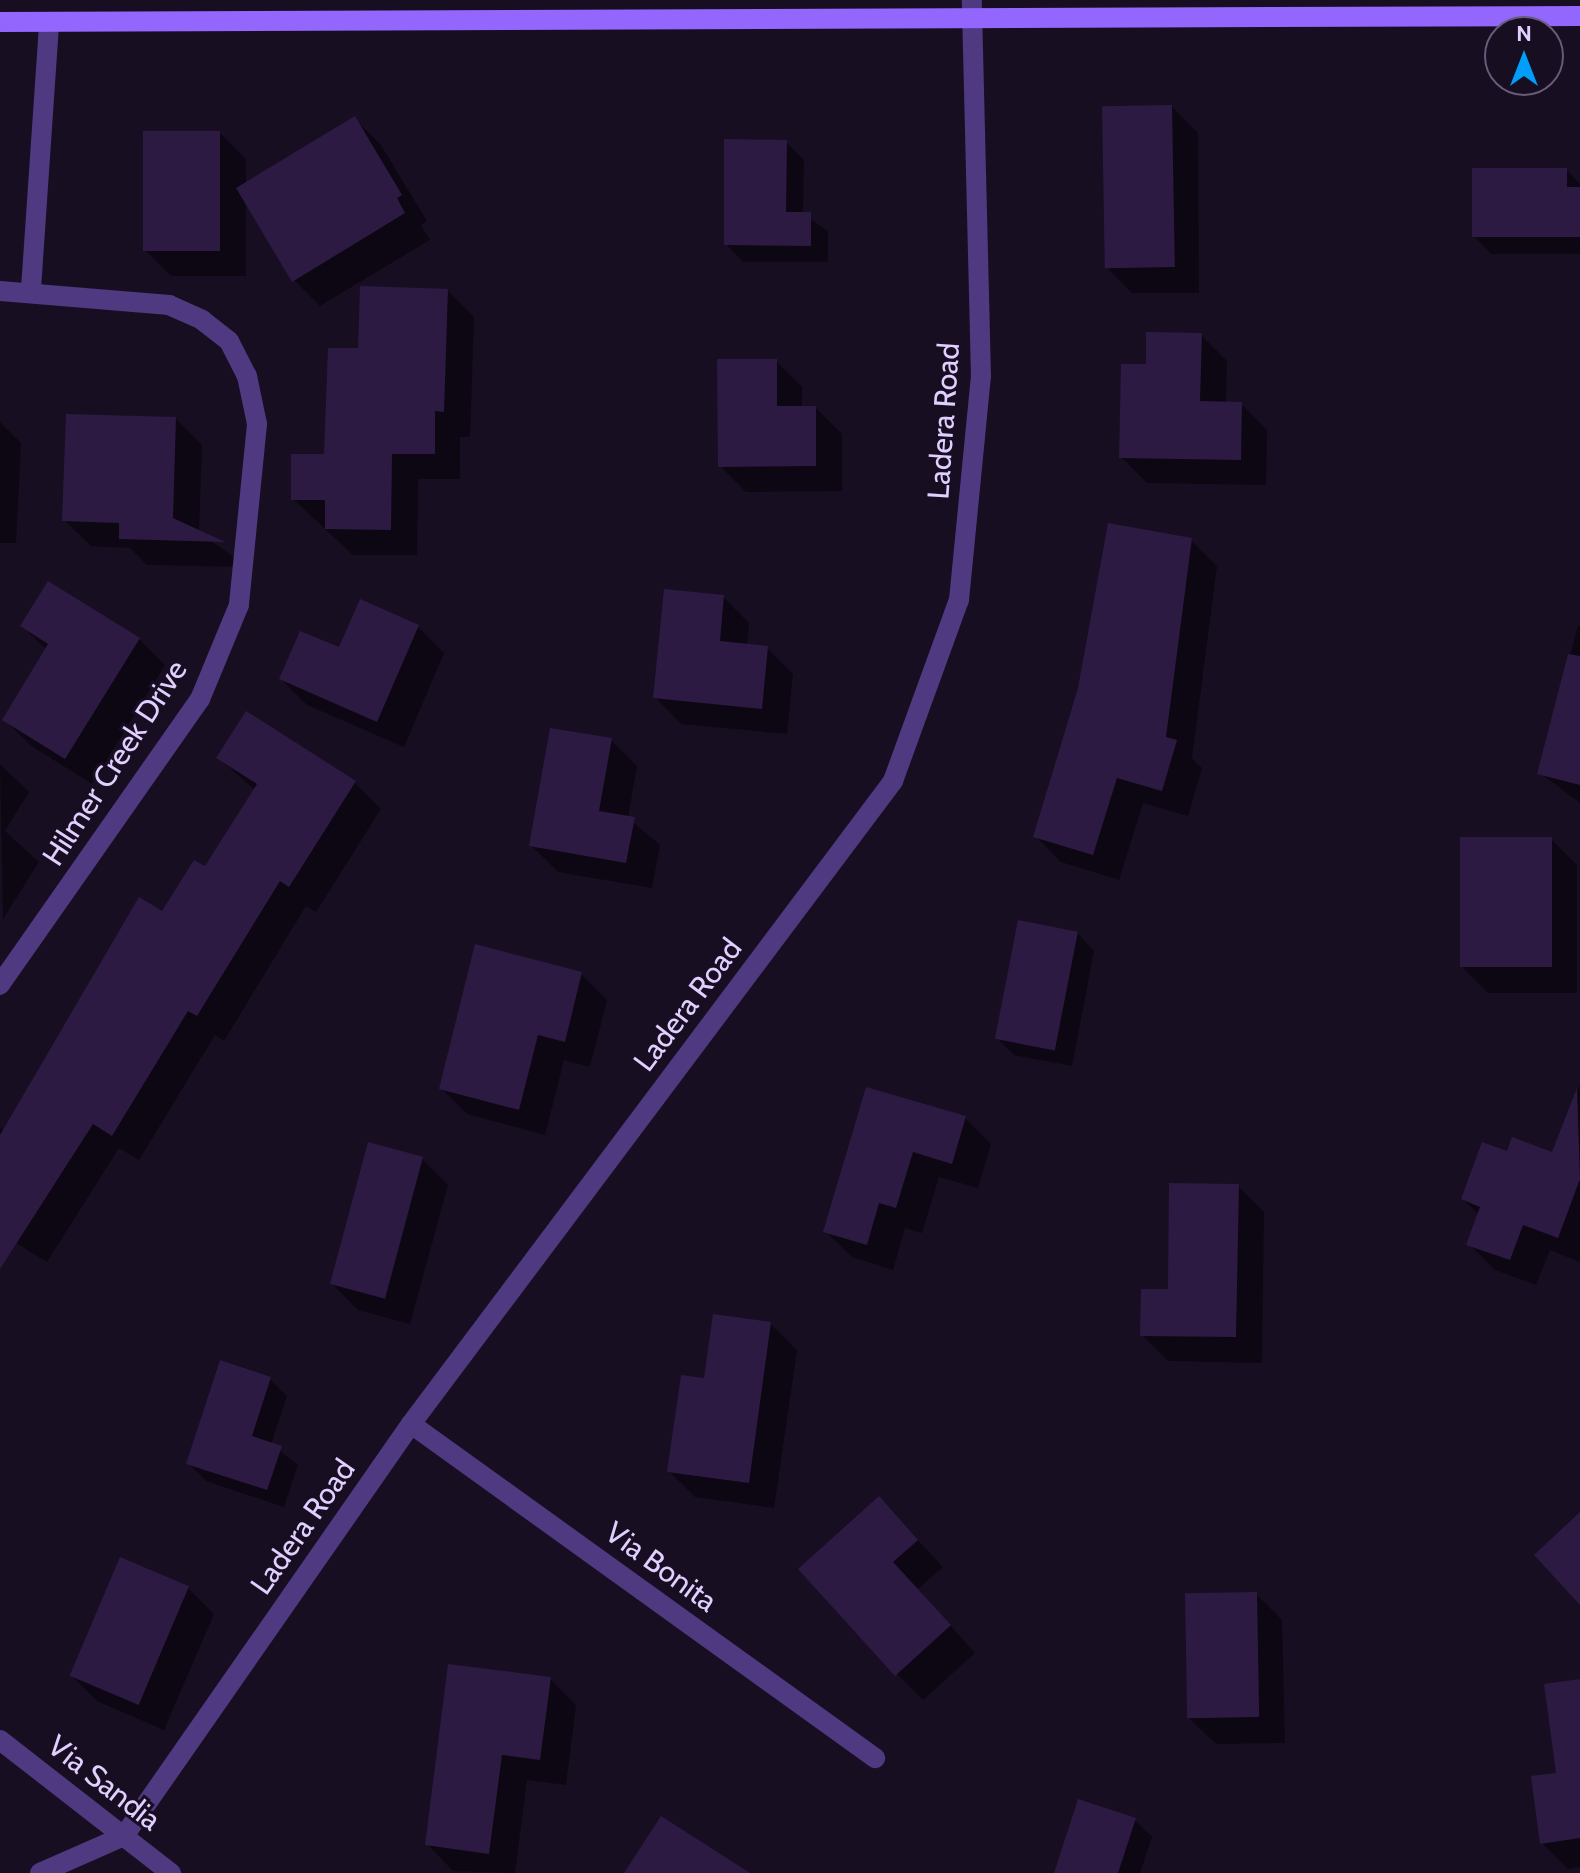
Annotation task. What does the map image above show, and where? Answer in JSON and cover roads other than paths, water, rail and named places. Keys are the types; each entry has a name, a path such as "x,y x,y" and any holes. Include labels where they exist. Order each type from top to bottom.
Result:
{"street":[{"path":"0,22 49,27 972,8 1580,16"},
{"name":"Ladera Road","path":"124,1836 411,1424 893,781 959,600 981,377 972,8"},
{"path":"31,289 49,27"},
{"name":"Hilmer Creek Drive","path":"0,291 31,289 169,305 202,320 229,341 247,376 257,424 239,605 200,699 0,985"},
{"name":"Via Bonita","path":"411,1424 875,1758"},
{"name":"Via Sandia","path":"0,1740 171,1873"},
{"path":"40,1873 124,1836"}]}
